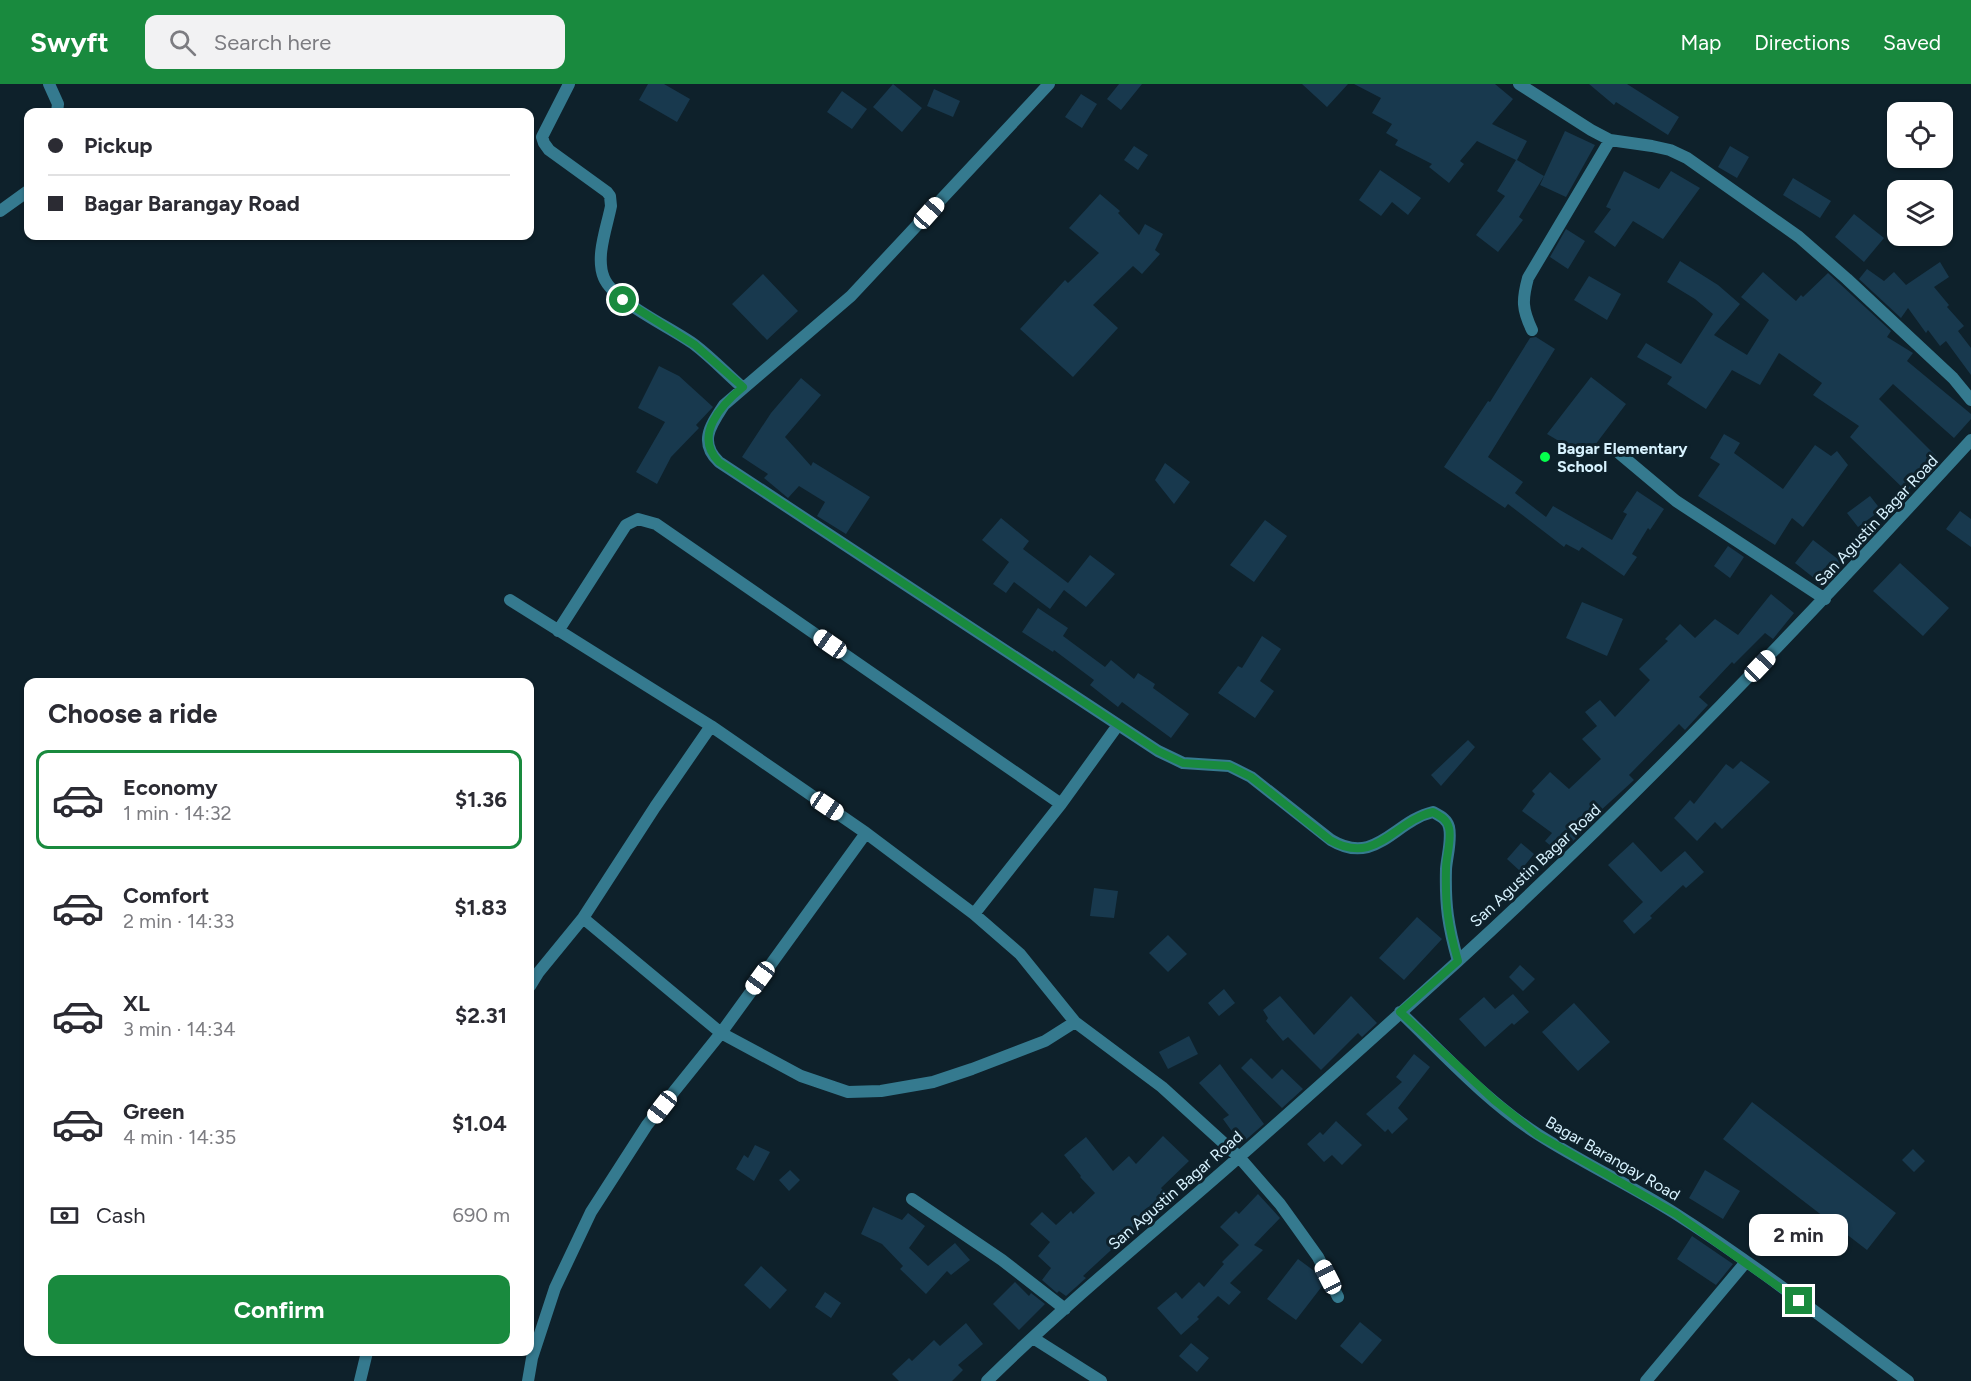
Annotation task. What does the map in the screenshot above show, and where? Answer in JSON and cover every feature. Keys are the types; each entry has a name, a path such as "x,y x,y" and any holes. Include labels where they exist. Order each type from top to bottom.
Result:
{"street":[{"path":"50,84 58,108"},
{"path":"569,84 544,130 543,143 610,196 611,206 600,262 603,277 608,286 623,300 695,345 743,387"},
{"path":"1049,84 851,296 724,405 713,421 709,432 707,444 712,455 719,462 1170,758 1183,763 1229,766 1251,777 1343,848 1355,850 1373,845 1392,836 1422,815 1433,812 1442,817 1448,823 1450,831 1446,866 1446,912 1458,961"},
{"path":"1520,84 1610,140 1670,150 1687,158 1799,237 1953,378 1971,400"},
{"path":"1532,330 1524,315 1523,298 1528,278 1610,140"},
{"path":"0,211 24,194"},
{"name":"San Agustin Bagar Road","path":"987,1381 1065,1309 1458,961 1644,784 1825,599 1971,440"},
{"path":"1620,454 1676,501 1825,599"},
{"path":"558,631 626,525 638,519 656,524 1061,804"},
{"path":"510,600 711,726 866,833 974,914 1020,954 1075,1022 1162,1087 1239,1157 1280,1204 1318,1257 1338,1297"},
{"path":"974,914 1061,804 1118,725"},
{"path":"534,980 583,918 711,726"},
{"path":"534,1352 555,1288 591,1212 647,1125 721,1033 866,833"},
{"path":"583,918 721,1033 801,1077 848,1092 881,1091 933,1082 1045,1041 1075,1022"},
{"name":"Bagar Barangay Road","path":"1400,1012 1494,1100 1538,1135 1676,1214 1908,1381"},
{"path":"912,1199 1002,1260 1065,1309"},
{"path":"1646,1381 1745,1263"},
{"path":"1033,1338 1101,1381"},
{"path":"360,1381 366,1356"},
{"path":"528,1381 533,1356"}],"building":[{"path":"648,84 664,84 690,99 677,122 639,100"},
{"path":"893,84 922,108 902,132 873,107"},
{"path":"1119,84 1142,84 1121,110 1107,99"},
{"path":"1302,84 1348,84 1327,107"},
{"path":"1354,84 1495,84 1513,99 1492,124 1527,141 1517,160 1544,176 1519,217 1523,220 1498,252 1476,235 1505,196 1497,191 1516,160 1477,141 1460,161 1464,164 1449,183 1429,167 1432,164 1395,145 1398,140 1386,133 1392,124 1372,113 1381,98"},
{"path":"1589,84 1627,84 1679,117 1668,135 1616,102 1614,105"},
{"path":"934,89 960,101 953,117 927,106"},
{"path":"842,91 867,109 852,129 827,112"},
{"path":"1081,94 1097,104 1082,128 1065,117"},
{"path":"1565,131 1595,145 1566,197 1540,185"},
{"path":"1134,146 1148,155 1138,170 1124,160"},
{"path":"1730,146 1749,157 1737,178 1718,167"},
{"path":"1380,170 1421,198 1408,215 1392,202 1381,216 1359,200"},
{"path":"1624,171 1659,189 1671,171 1700,188 1663,239 1633,221 1615,247 1594,232 1611,209 1606,207"},
{"path":"1793,178 1831,201 1820,218 1783,195"},
{"path":"1100,194 1120,211 1118,213 1139,235 1145,224 1163,234 1155,250 1160,254 1142,274 1133,266 1093,305 1118,328 1073,377 1020,329 1065,280 1068,283 1099,253 1069,228"},
{"path":"1854,214 1884,238 1864,262 1835,237"},
{"path":"1566,229 1585,241 1568,269 1550,257"},
{"path":"1680,261 1718,285 1740,304 1714,335 1747,355 1769,320 1741,297 1763,272 1796,301 1828,273 1891,331 1887,337 1913,353 1907,361 1971,414 1971,419 1954,438 1893,384 1879,399 1936,456 1916,476 1919,479 1907,492 1850,437 1859,426 1813,395 1822,383 1779,353 1760,385 1732,370 1706,409 1667,384 1672,377 1637,357 1646,343 1681,364 1713,314 1695,299 1667,282"},
{"path":"1940,262 1949,277 1934,287 1949,305 1947,307 1964,326 1958,331 1971,348 1971,375 1946,341 1940,346 1928,330 1926,333 1908,308 1901,318 1859,279 1867,269 1884,281 1894,272 1906,285"},
{"path":"763,274 798,311 767,340 732,304"},
{"path":"1589,276 1621,294 1607,320 1574,300"},
{"path":"1536,337 1555,349 1488,457 1523,482 1515,493 1546,517 1553,506 1612,540 1627,514 1623,512 1637,491 1664,509 1650,530 1648,528 1632,554 1637,557 1624,576 1582,547 1579,551 1566,544 1564,547 1508,504 1505,508 1444,467 1488,401 1490,402 1530,338"},
{"path":"659,366 679,376 713,407 696,425 699,428 671,457 657,484 636,472 665,422 638,408"},
{"path":"1591,377 1626,404 1586,457 1547,434"},
{"path":"801,378 821,395 785,437 811,466 813,462 870,497 846,534 817,516 825,502 799,486 788,498 764,478 768,474 742,457 771,413"},
{"path":"1724,434 1740,443 1734,453 1783,489 1815,445 1831,456 1837,451 1848,465 1803,527 1792,518 1775,545 1698,496 1720,464 1710,458"},
{"path":"1165,463 1190,482 1174,504 1155,480"},
{"path":"1870,496 1881,510 1858,527 1847,513"},
{"path":"1960,511 1971,519 1971,547 1946,529"},
{"path":"1001,518 1029,541 1023,549 1068,583 1090,555 1115,574 1086,607 1064,590 1050,609 1014,582 1006,593 993,584 1009,562 982,540"},
{"path":"1265,520 1287,536 1254,582 1230,565"},
{"path":"1813,540 1843,563 1824,586 1795,563"},
{"path":"1728,546 1744,557 1730,578 1714,566"},
{"path":"1900,563 1949,608 1923,636 1873,591"},
{"path":"1771,594 1794,613 1773,639 1765,633 1734,664 1732,662 1699,697 1708,705 1685,730 1679,724 1629,775 1634,780 1587,823 1589,825 1560,854 1545,841 1552,833 1522,811 1535,794 1532,791 1550,772 1569,789 1601,759 1582,739 1597,726 1585,712 1600,700 1615,717 1650,680 1639,669 1668,641 1665,639 1680,624 1695,638 1715,619 1738,635"},
{"path":"1582,602 1623,619 1607,656 1566,638"},
{"path":"1038,608 1068,628 1063,636 1105,667 1111,660 1134,679 1138,673 1155,684 1153,688 1189,714 1171,738 1122,702 1118,707 1090,685 1094,680 1054,650 1053,652 1022,632"},
{"path":"1262,636 1281,649 1260,681 1274,691 1255,718 1218,693 1238,666 1242,668"},
{"path":"1468,740 1475,747 1441,786 1431,775"},
{"path":"1741,761 1770,782 1722,829 1715,822 1697,841 1674,818 1690,800 1694,804 1726,764 1733,769"},
{"path":"1633,842 1661,872 1685,851 1704,872 1686,888 1683,885 1634,934 1623,921 1643,902 1608,865"},
{"path":"1521,843 1534,854 1520,871 1507,859"},
{"path":"1094,888 1118,891 1114,918 1090,916"},
{"path":"1417,917 1442,939 1404,980 1379,958"},
{"path":"1168,935 1187,954 1168,972 1149,953"},
{"path":"1520,965 1535,979 1523,991 1509,977"},
{"path":"1224,989 1235,1003 1219,1016 1208,1003"},
{"path":"1513,994 1529,1012 1514,1025 1512,1023 1485,1047 1459,1019 1484,997 1495,1009"},
{"path":"1280,996 1314,1035 1351,996 1377,1023 1362,1037 1358,1033 1321,1070 1288,1037 1283,1041 1266,1021 1268,1018 1263,1010"},
{"path":"1574,1003 1610,1042 1578,1071 1542,1032"},
{"path":"1189,1036 1198,1054 1168,1069 1159,1052"},
{"path":"1414,1054 1430,1067 1398,1108 1408,1119 1392,1134 1388,1129 1385,1132 1366,1114 1402,1082 1396,1077"},
{"path":"1251,1058 1272,1079 1282,1069 1303,1089 1282,1108 1241,1068"},
{"path":"1220,1064 1264,1124 1241,1144 1223,1119 1229,1115 1199,1083"},
{"path":"1752,1102 1896,1213 1867,1250 1723,1139"},
{"path":"1336,1121 1362,1145 1342,1165 1332,1155 1324,1162 1307,1144 1320,1132 1323,1135"},
{"path":"1163,1136 1189,1161 1161,1188 1171,1200 1125,1241 1123,1239 1083,1276 1086,1278 1066,1296 1059,1291 1057,1293 1042,1280 1051,1268 1038,1256 1050,1242 1030,1224 1042,1212 1056,1225 1071,1211 1073,1214 1095,1193 1064,1155 1086,1137 1113,1171 1129,1156 1136,1164"},
{"path":"755,1145 770,1152 754,1181 736,1169 744,1155 748,1158"},
{"path":"1913,1149 1925,1161 1914,1172 1902,1160"},
{"path":"790,1170 800,1180 789,1191 779,1180"},
{"path":"1705,1170 1740,1191 1723,1219 1689,1198"},
{"path":"1258,1194 1280,1218 1254,1245 1263,1250 1230,1283 1241,1292 1229,1305 1218,1296 1197,1317 1199,1319 1181,1335 1157,1308 1176,1292 1182,1299 1199,1282 1204,1287 1224,1264 1222,1262 1239,1245 1220,1227 1236,1211 1239,1214"},
{"path":"873,1207 902,1220 908,1213 925,1226 909,1248 928,1266 955,1243 970,1260 951,1275 947,1271 926,1294 900,1269 903,1266 882,1244 861,1234"},
{"path":"1692,1236 1733,1264 1716,1285 1677,1259"},
{"path":"1298,1259 1317,1273 1323,1285 1296,1320 1267,1299"},
{"path":"761,1266 787,1290 770,1309 744,1285"},
{"path":"1015,1282 1029,1296 1031,1293 1045,1304 1019,1330 993,1304"},
{"path":"825,1292 841,1303 831,1318 815,1307"},
{"path":"1360,1322 1382,1340 1362,1364 1340,1346"},
{"path":"966,1323 983,1344 958,1365 963,1370 952,1381 899,1381 892,1374 909,1358 912,1361 934,1340 940,1346"},
{"path":"1191,1343 1209,1358 1197,1372 1179,1356"}],"place":[{"name":"Bagar Elementary School","path":"1545,457"}],"route":[{"path":"623,300 695,345 743,387 724,405 713,421 709,432 707,444 712,455 719,462 1158,751 1183,763 1229,766 1251,777 1343,848 1355,850 1373,845 1392,836 1422,815 1433,812 1442,817 1448,823 1450,831 1446,866 1446,912 1458,961 1400,1012 1494,1100 1538,1135 1676,1214 1799,1301"}]}
